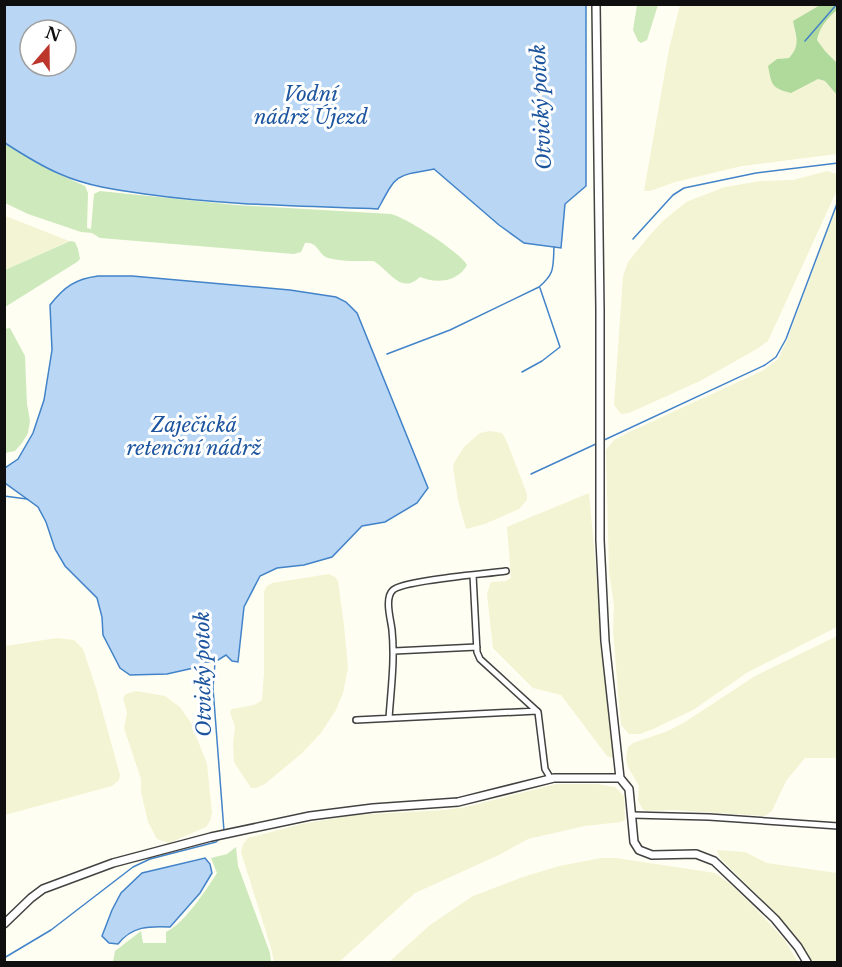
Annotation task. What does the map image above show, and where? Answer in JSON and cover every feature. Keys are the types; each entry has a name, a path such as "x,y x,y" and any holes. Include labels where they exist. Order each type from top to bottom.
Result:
{"street":[{"path":"596,4 600,540 604,641 620,778 630,789 634,842 639,850 652,855 696,854 714,861 775,920 798,947 807,963"},
{"path":"389,718 394,651 388,599 392,590 428,581 506,572"},
{"path":"473,575 477,647 480,659 537,711 545,770 551,778"},
{"path":"394,651 477,647"},
{"path":"357,720 537,711"},
{"path":"4,924 43,889 113,863 218,835 310,816 363,809 458,802 551,778 620,778"},
{"path":"632,815 709,817 837,826"}],"green space":[{"path":"637,5 658,5 647,40 641,43 633,30"},
{"path":"680,5 820,5 793,21 797,42 796,50 789,58 777,59 808,84 818,79 825,81 837,95 837,154 742,166 644,191 669,49"},
{"path":"820,5 837,5 837,10 824,23 817,40 837,63 837,95 825,81 818,79 791,93 776,87 772,82 768,66 777,59 789,58 796,45 793,21"},
{"path":"837,10 837,63 817,40 826,20"},
{"path":"4,143 56,173 85,186 88,193 87,228 91,229 94,194 100,191 236,205 391,214 432,236 467,265 458,275 446,280 420,277 406,284 395,279 373,261 345,261 328,258 309,243 305,243 301,252 294,254 100,238 92,233 81,232 28,214 5,203"},
{"path":"827,171 837,174 837,190 768,341 700,381 629,413 621,414 614,405 623,276 628,262 650,235 686,202 725,187 761,181 793,180"},
{"path":"837,205 837,627 748,672 693,710 640,734 629,734 621,725 618,693 613,630 614,605 609,572 606,450 614,440 627,433 762,371 778,359"},
{"path":"5,216 21,222 69,241 5,270"},
{"path":"70,241 75,242 80,259 5,307 5,270"},
{"path":"10,328 25,356 30,421 28,433 22,443 15,451 5,453 4,329"},
{"path":"490,431 502,433 507,442 527,494 527,500 519,509 485,524 466,529 458,500 453,466 464,447 480,433"},
{"path":"589,493 613,758 607,756 561,695 533,688 493,648 487,594 491,582 506,581 511,578 507,527"},
{"path":"329,574 338,581 344,625 348,668 343,693 336,710 321,733 301,754 265,784 251,788 234,762 235,727 230,712 232,709 254,705 262,700 264,592 266,587 272,583"},
{"path":"837,636 837,758 805,758 786,781 772,811 765,816 674,810 645,811 642,808 638,801 639,786 628,767 626,758 628,747 685,722 755,676"},
{"path":"57,638 74,640 83,649 120,775 119,780 112,786 5,815 5,646"},
{"path":"136,691 165,696 180,707 191,723 207,764 212,813 210,821 206,827 169,843 157,839 148,822 141,792 141,779 124,728 127,713 123,698 126,694"},
{"path":"556,784 597,784 615,787 624,796 625,820 585,826 528,839 499,855 415,893 339,962 274,962 241,852 248,838 302,824 354,815 466,807"},
{"path":"236,847 238,866 270,953 271,962 113,962 115,951 141,931 143,943 166,943 166,932 187,914 217,873 211,858 227,854"},
{"path":"717,850 745,852 767,863 837,873 837,962 811,962 785,923 720,858"},
{"path":"601,858 616,858 715,873 729,883 784,939 798,962 389,962 430,925 473,896 559,866"}],"water":[{"name":"Vodní nádrž Újezd","path":"4,5 586,5 586,186 565,204 561,248 524,243 499,225 434,169 411,173 398,179 389,189 378,209 232,203 145,194 91,185 53,171 5,143"},
{"name":"Zaječická retenční nádrž","path":"98,276 132,276 290,290 336,297 346,302 357,313 428,488 417,503 385,522 362,526 332,557 304,565 277,568 260,576 244,607 238,662 232,661 226,655 215,662 204,662 198,667 167,674 130,675 120,668 103,635 102,617 97,598 65,566 55,549 38,507 5,483 5,468 18,459 33,433 44,400 52,350 50,305 71,285 83,279"},
{"path":"205,858 210,864 212,873 200,893 170,927 141,928 123,938 118,944 109,943 102,936 121,893 142,873"}],"waterway":[{"path":"805,41 837,4"},
{"path":"633,239 673,195 684,188 756,173 838,163"},
{"path":"602,441 765,365 776,357 786,339 838,201"},
{"name":"Otvický potok","path":"387,354 450,330 539,287 552,270 554,247"},
{"path":"522,372 542,361 560,347 540,288"},
{"path":"531,474 598,443"},
{"path":"4,496 27,499"},
{"name":"Otvický potok","path":"215,662 213,688 224,831"},
{"name":"Otvický potok","path":"4,958 51,930 133,867 150,859 216,842 220,838"}]}
